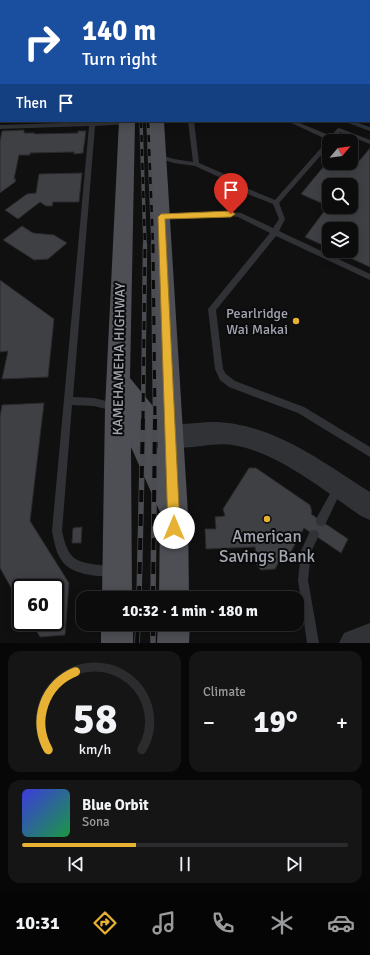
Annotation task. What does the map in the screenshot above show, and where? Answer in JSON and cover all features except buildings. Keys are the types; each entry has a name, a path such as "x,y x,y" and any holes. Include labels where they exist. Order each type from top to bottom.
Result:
{"main road":[{"name":"KAMEHAMEHA HIGHWAY","path":"117,585 117,408 127,122"},
{"path":"156,122 159,157 174,514 174,591"},
{"path":"118,381 147,419 171,436"},
{"path":"117,408 134,426 144,445 174,514"},
{"path":"117,631 117,643"},
{"path":"173,643 174,631"}],"street":[{"path":"171,436 232,434 255,439 287,454 370,507"},
{"path":"354,643 370,637"}],"lane":[{"path":"0,127 127,122"},
{"path":"192,122 196,164"},
{"path":"292,122 322,137"},
{"path":"92,124 57,531 61,546 68,560 117,585"},
{"path":"336,134 339,130 349,134"},
{"path":"358,137 370,142"},
{"path":"276,203 322,150"},
{"path":"159,157 196,164 236,182 242,189 276,203 282,219 275,232 212,309 218,369 223,377 232,384 302,410 370,452"},
{"path":"161,217 231,214 247,218 370,277"},
{"path":"68,401 94,402 117,408"},
{"path":"321,521 338,487"},
{"path":"314,535 306,552 302,580 314,643"}],"waterway":[{"path":"351,122 370,129"}],"railway":[{"path":"141,122 145,245"},
{"path":"148,122 153,245"},
{"path":"153,244 155,420"},
{"path":"143,420 145,245"},
{"path":"139,591 143,419"},
{"path":"153,591 155,420"},
{"path":"137,643 138,631"},
{"path":"153,631 153,643"}],"place":[{"name":"Pearlridge Wai Makai","path":"296,321"},
{"name":"American Savings Bank","path":"267,519"}],"route":[{"path":"174,528 161,217 231,214"}]}
